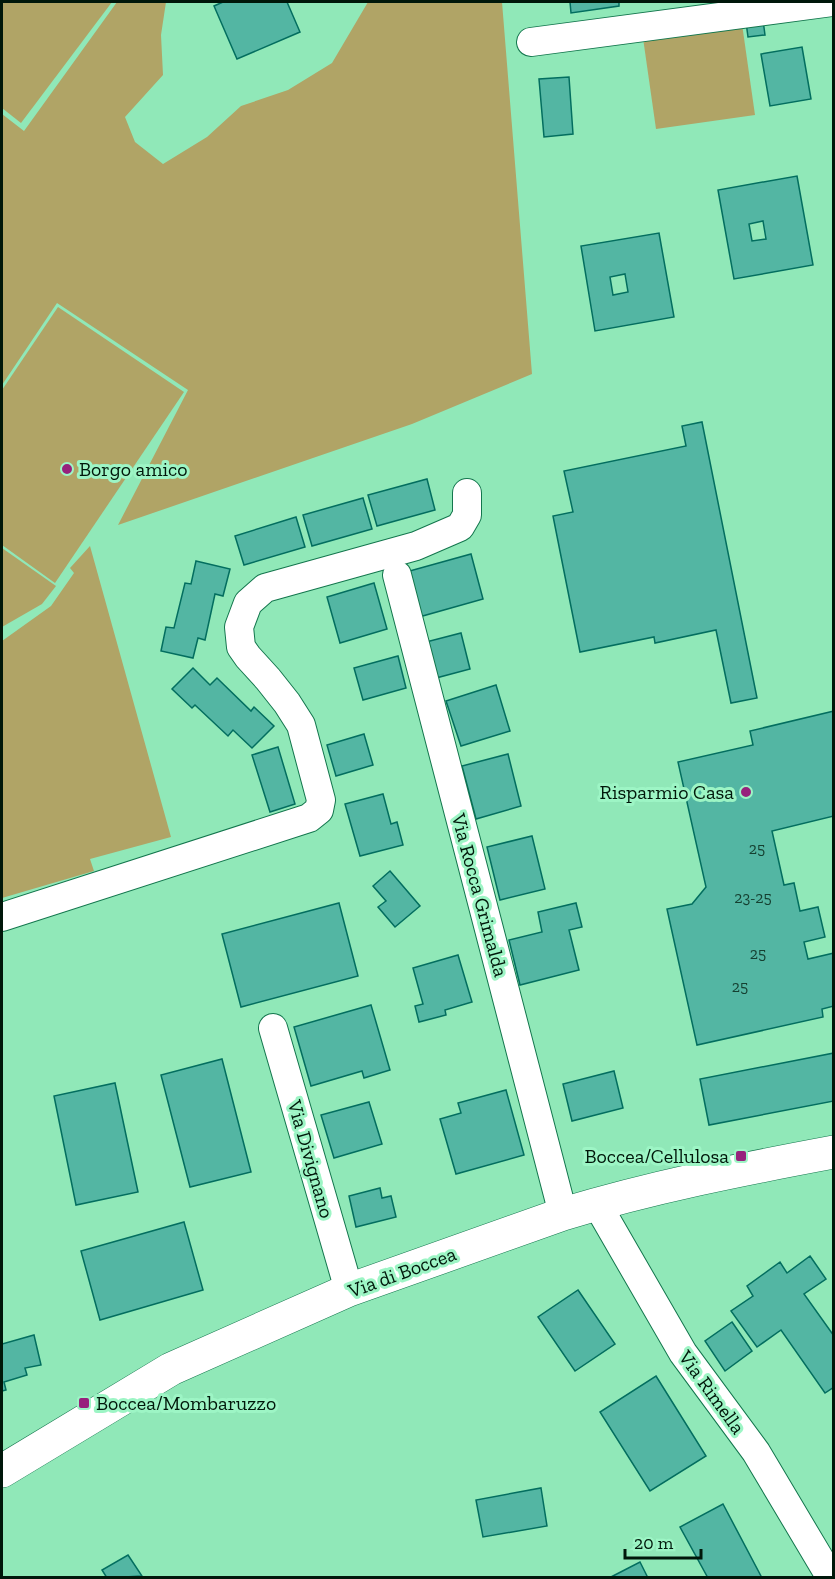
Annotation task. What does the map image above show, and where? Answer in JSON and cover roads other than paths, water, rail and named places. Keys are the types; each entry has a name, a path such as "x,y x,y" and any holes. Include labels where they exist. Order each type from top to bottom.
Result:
{"main road":[{"name":"Via di Boccea","path":"2,1471 171,1369 349,1290 597,1204 721,1174 834,1152"}],"street":[{"path":"531,42 832,2"},
{"path":"2,917 309,818 319,810 321,800 301,725 287,703 242,647 239,627 248,603 265,588 416,546 460,528 467,515 467,493"},
{"name":"Via Rocca Grimalda","path":"397,575 564,1214"},
{"name":"Via Divignano","path":"273,1028 349,1290"},
{"name":"Via Rimella","path":"597,1204 683,1353 756,1452 831,1578"}],"place":[{"name":"Borgo amico","path":"67,469"},
{"name":"Risparmio Casa","path":"746,792"},
{"name":"Boccea/Cellulosa","path":"741,1156"},
{"name":"Boccea/Mombaruzzo","path":"84,1403"}]}
